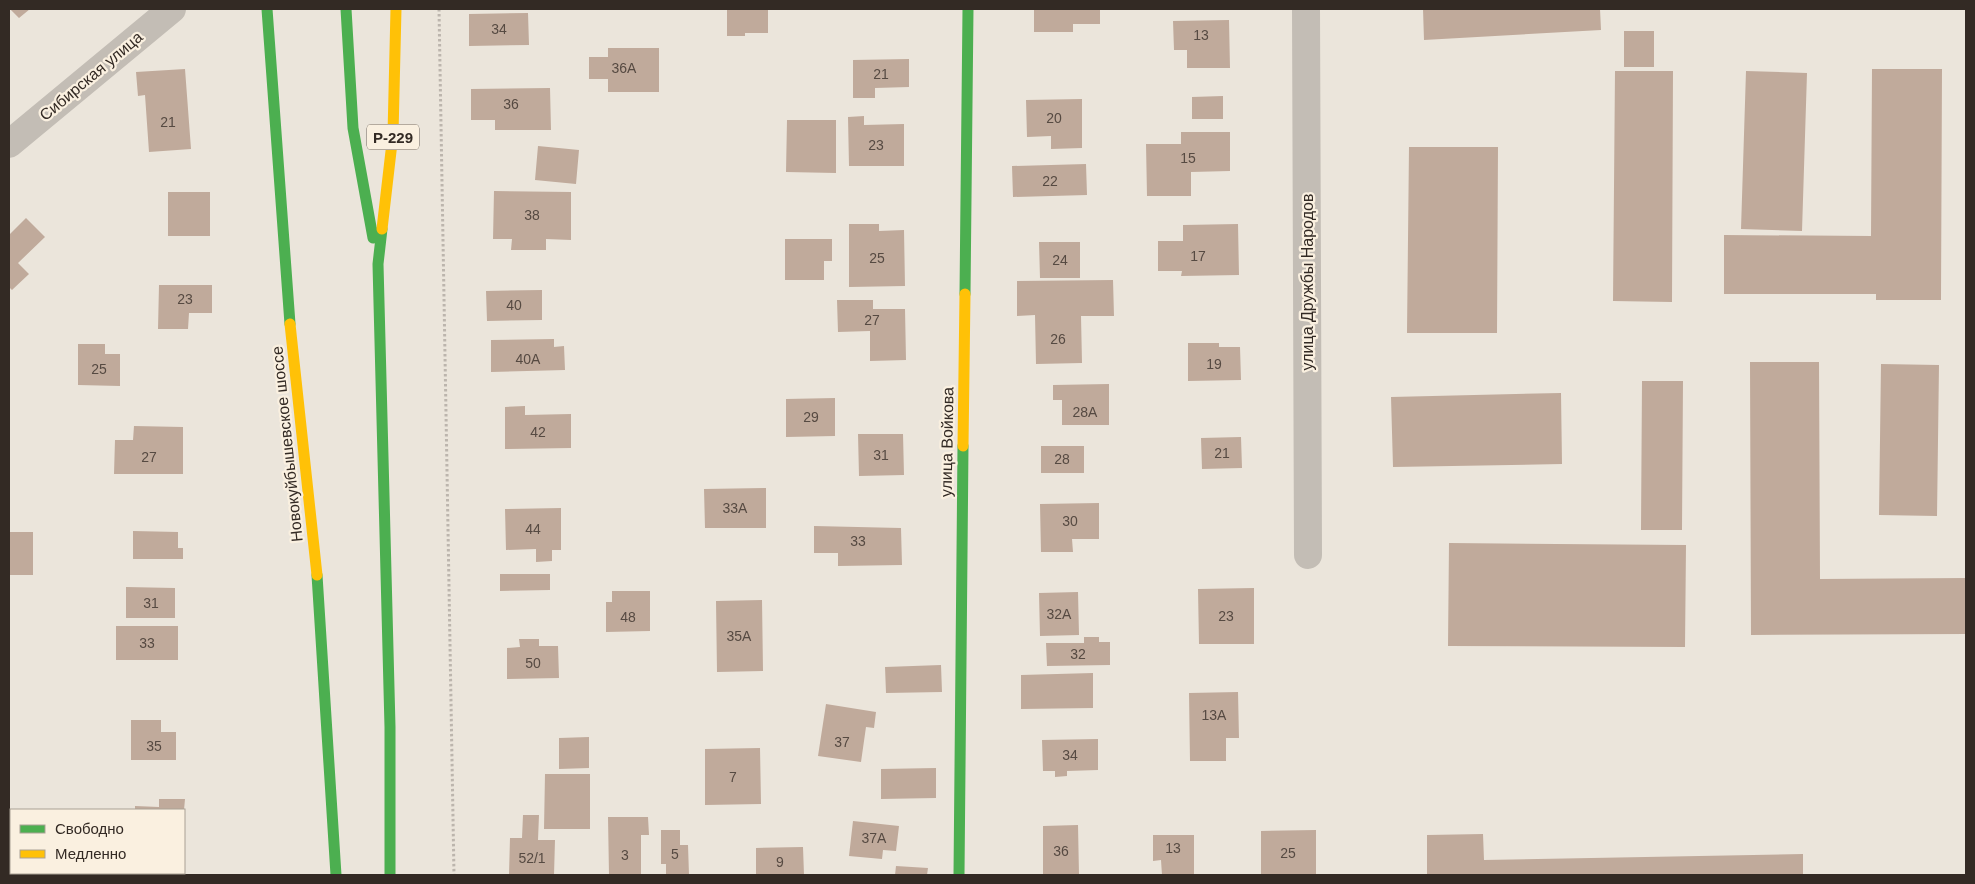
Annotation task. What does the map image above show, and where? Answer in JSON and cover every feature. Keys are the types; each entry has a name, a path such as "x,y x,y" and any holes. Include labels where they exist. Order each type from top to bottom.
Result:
{"main road":[{"name":"Новокуйбышевское шоссе","path":"267,9 286,272 320,606 336,875"},
{"path":"346,9 353,128 378,264 390,727 390,875"},
{"name":"Р-229","path":"378,264 393,134 396,9"},
{"name":"улица Войкова","path":"959,875 968,9"}],"street":[{"name":"Сибирская улица","path":"9,144 172,9"},
{"name":"улица Дружбы Народов","path":"1306,9 1308,555"}],"path":[{"path":"439,9 454,875"}],"building":[{"path":"10,9 30,9 19,18"},
{"path":"727,9 768,9 768,33 745,33 745,36 727,36"},
{"path":"1034,9 1100,9 1100,24 1073,24 1073,32 1034,32"},
{"path":"1423,9 1600,9 1601,30 1424,40"},
{"path":"528,13 529,45 469,46 469,14"},
{"path":"1229,20 1230,68 1187,68 1187,50 1174,50 1173,21"},
{"path":"1624,31 1654,31 1654,67 1624,67"},
{"path":"608,48 659,48 659,92 608,92 608,79 589,79 589,57 608,57"},
{"path":"909,59 909,87 875,88 875,98 853,98 853,60"},
{"path":"185,69 191,149 149,152 145,95 138,96 136,72"},
{"path":"1872,69 1942,69 1941,300 1876,300 1876,294 1724,294 1724,235 1871,236"},
{"path":"1615,71 1673,71 1672,302 1613,301"},
{"path":"1746,71 1807,73 1802,231 1741,229"},
{"path":"550,88 551,130 495,130 495,120 471,120 471,89"},
{"path":"1223,96 1223,119 1192,119 1192,97"},
{"path":"1082,99 1082,148 1051,149 1051,136 1027,137 1026,100"},
{"path":"864,116 864,125 904,124 904,166 849,166 848,117"},
{"path":"787,120 836,120 836,173 786,172"},
{"path":"1181,132 1230,132 1230,171 1191,172 1191,196 1147,196 1146,144 1181,144"},
{"path":"538,146 579,150 576,184 535,180"},
{"path":"1409,147 1498,147 1497,333 1407,333"},
{"path":"1086,164 1087,195 1013,197 1012,166"},
{"path":"494,191 571,192 571,240 546,239 546,250 511,250 512,239 493,239"},
{"path":"168,192 210,192 210,236 168,236"},
{"path":"26,218 45,237 18,263 29,274 12,290 9,287 9,235"},
{"path":"849,224 879,224 879,231 904,230 905,286 849,287"},
{"path":"1238,224 1239,275 1181,276 1182,271 1158,271 1158,241 1183,241 1183,225"},
{"path":"785,239 832,239 832,261 824,261 824,280 785,280"},
{"path":"1039,242 1080,242 1080,278 1040,278"},
{"path":"1113,280 1114,316 1081,316 1082,363 1036,364 1035,315 1017,316 1017,281"},
{"path":"159,285 212,285 212,313 189,313 188,329 158,329"},
{"path":"542,290 542,320 487,321 486,291"},
{"path":"837,300 873,300 873,309 905,309 906,360 870,361 870,331 838,332"},
{"path":"554,339 554,347 564,346 565,370 491,372 491,340"},
{"path":"1188,343 1219,343 1219,347 1240,347 1241,380 1188,381"},
{"path":"78,344 105,344 105,354 120,354 120,386 78,385"},
{"path":"1750,362 1819,362 1820,579 1966,578 1966,634 1751,635"},
{"path":"1881,364 1939,365 1937,516 1879,515"},
{"path":"1642,381 1683,381 1682,530 1641,530"},
{"path":"1109,384 1109,425 1062,425 1062,400 1053,400 1053,385"},
{"path":"1561,393 1562,464 1393,467 1391,397"},
{"path":"835,398 835,436 786,437 786,399"},
{"path":"525,406 525,415 571,414 571,448 505,449 505,407"},
{"path":"134,426 183,427 183,474 114,474 115,440 133,440"},
{"path":"858,434 903,434 904,475 859,476"},
{"path":"1241,437 1242,468 1202,469 1201,438"},
{"path":"1041,446 1084,446 1084,473 1041,473"},
{"path":"766,488 766,528 705,528 704,489"},
{"path":"1099,503 1099,539 1072,539 1073,552 1041,552 1040,504"},
{"path":"561,508 561,550 552,550 552,561 536,562 536,549 506,550 505,509"},
{"path":"814,526 901,528 902,565 838,566 838,553 814,553"},
{"path":"133,531 178,532 178,548 183,548 183,559 133,559"},
{"path":"9,532 33,532 33,575 9,575"},
{"path":"1449,543 1686,545 1685,647 1448,646"},
{"path":"500,574 550,574 550,590 500,591"},
{"path":"126,587 175,588 175,618 126,618"},
{"path":"1254,588 1254,644 1199,644 1198,589"},
{"path":"612,591 650,591 650,631 606,632 606,602 612,602"},
{"path":"1078,592 1079,635 1040,636 1039,593"},
{"path":"762,600 763,671 717,672 716,601"},
{"path":"116,626 178,626 178,660 116,660"},
{"path":"1084,637 1099,637 1099,642 1110,642 1110,665 1047,666 1046,643 1084,643"},
{"path":"519,639 539,639 539,646 558,646 559,678 507,679 507,648 520,647"},
{"path":"941,665 942,692 886,693 885,667"},
{"path":"1093,673 1093,708 1021,709 1021,675"},
{"path":"1238,692 1239,738 1226,738 1226,761 1190,761 1189,693"},
{"path":"826,704 876,712 874,728 866,727 861,762 818,756"},
{"path":"131,720 161,720 161,732 176,732 176,760 131,760"},
{"path":"589,737 589,768 559,769 559,738"},
{"path":"1098,739 1098,770 1067,771 1067,776 1055,777 1055,771 1043,771 1042,740"},
{"path":"760,748 761,804 705,805 705,749"},
{"path":"936,768 936,798 881,799 881,769"},
{"path":"545,774 590,774 590,829 544,829"},
{"path":"159,799 185,799 184,809 135,809 135,806 159,807"},
{"path":"523,815 539,815 538,840 555,840 554,875 509,875 510,838 522,838"},
{"path":"608,817 648,817 649,835 641,835 641,875 609,875"},
{"path":"853,821 899,826 896,851 883,850 882,859 849,856"},
{"path":"1078,825 1079,875 1043,875 1043,826"},
{"path":"661,830 680,830 680,845 688,845 689,875 666,875 666,864 661,864"},
{"path":"1316,830 1316,875 1261,875 1261,831"},
{"path":"1483,834 1484,860 1803,854 1803,875 1427,875 1427,835"},
{"path":"1153,835 1194,835 1194,875 1162,875 1161,860 1153,861"},
{"path":"803,847 804,875 756,875 756,848"},
{"path":"896,866 928,868 927,875 895,875"},
{"path":"117,874 167,874 167,875"}],"traffic: fast":[{"path":"267,9 290,324"},
{"path":"346,9 353,128 373,238"},
{"path":"965,294 968,9"},
{"path":"382,229 378,264 390,727 390,875"},
{"path":"959,875 963,446"},
{"path":"317,575 336,875"}],"traffic: slow":[{"path":"382,229 393,134 396,9"},
{"path":"963,446 965,294"},
{"path":"290,324 317,575"}]}
